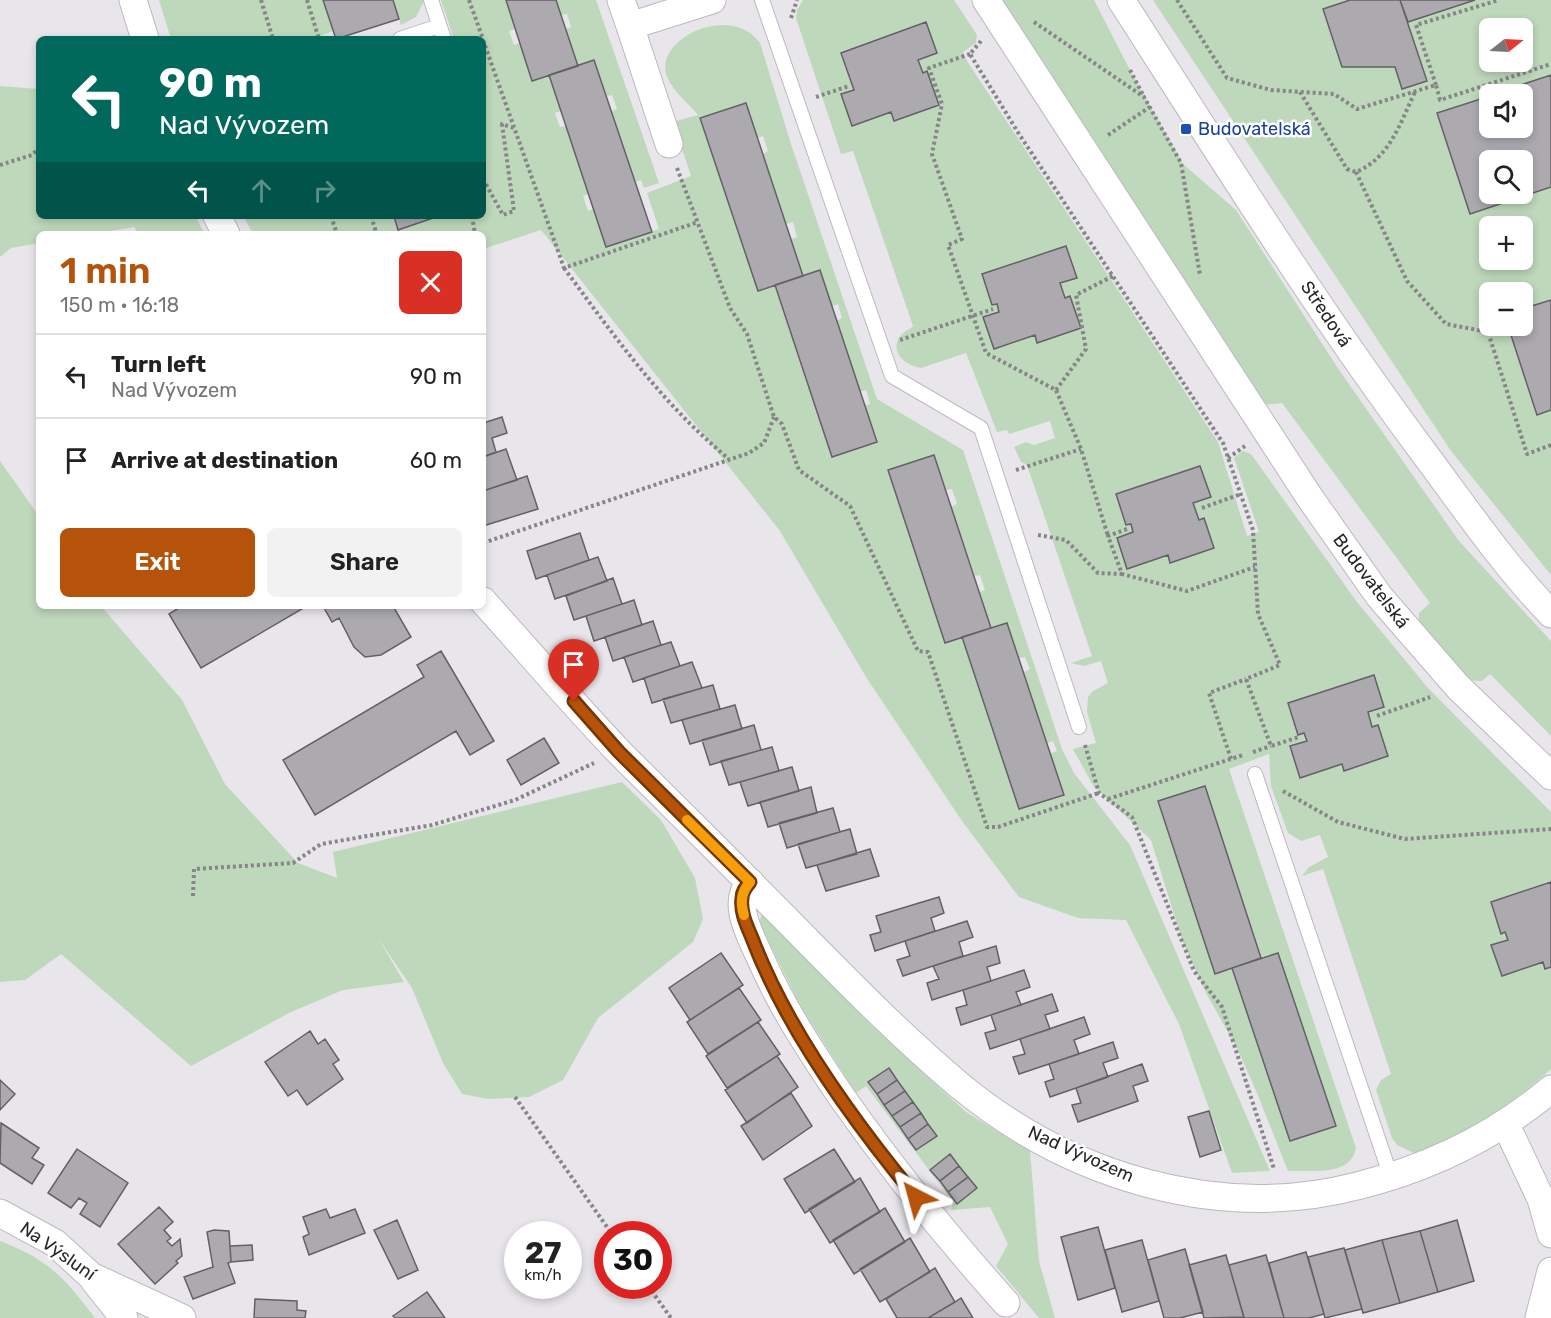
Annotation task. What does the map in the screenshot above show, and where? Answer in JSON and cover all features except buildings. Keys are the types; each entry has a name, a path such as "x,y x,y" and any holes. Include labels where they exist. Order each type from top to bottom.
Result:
{"street":[{"path":"133,0 144,36"},
{"path":"621,0 669,144"},
{"path":"630,26 712,0"},
{"name":"Budovatelská","path":"986,0 1258,417 1379,597 1458,687 1551,776"},
{"name":"Středová","path":"1121,0 1272,234 1381,396 1505,562 1551,614"},
{"name":"Nad Vývozem","path":"486,604 619,752 890,1024 961,1086 1005,1118 1055,1146 1104,1169 1153,1186 1216,1197 1283,1198 1329,1192 1391,1177 1456,1152 1506,1125 1551,1089"},
{"path":"750,882 744,889 741,899 742,911 759,955 786,1013 885,1160 1006,1303"},
{"path":"1506,1125 1541,1199 1551,1234"},
{"name":"Na Výsluní","path":"0,1213 55,1243 91,1276 182,1318"},
{"path":"1539,1318 1551,1271"},
{"path":"91,1276 124,1318"}],"lane":[{"path":"418,36 442,32 431,0"},
{"path":"762,0 892,376 981,428 1079,727"},
{"path":"1255,774 1391,1177"}],"path":[{"path":"261,0 272,36"},
{"path":"307,0 318,36"},
{"path":"469,0 482,36"},
{"path":"1177,0 1227,78 1271,90 1334,94 1357,109 1436,85"},
{"path":"1499,0 1416,26 1440,100 1551,64"},
{"path":"1027,16 1144,97 1181,163 1201,281"},
{"path":"984,36 970,54 929,68 942,104 932,154 962,239 948,244 986,353 1056,390 1081,449 1122,573"},
{"path":"486,49 564,268 641,373 705,439 730,459"},
{"path":"970,54 1019,134 1223,443 1253,530 1258,614 1280,664 1209,693 1231,759"},
{"path":"816,97 849,86"},
{"path":"1300,92 1347,169 1356,172 1370,166 1391,144 1415,92"},
{"path":"1084,151 1150,107"},
{"path":"486,184 503,215 514,211 502,124 514,128"},
{"path":"669,144 730,308 747,334 774,417 782,424 799,470 850,506 918,651 928,652 987,827 998,827 1099,793"},
{"path":"0,165 32,155 36,151"},
{"path":"1356,172 1407,281 1446,324 1488,332 1527,454 1551,445"},
{"path":"564,268 698,222"},
{"path":"1056,390 1086,349 1076,295 1113,276"},
{"path":"882,346 993,309"},
{"path":"486,542 750,453 764,443 774,417"},
{"path":"1245,445 1258,417"},
{"path":"997,476 1081,449"},
{"path":"1202,508 1241,494"},
{"path":"1108,536 1127,529"},
{"path":"1014,530 1066,540 1098,573 1122,573 1187,591 1255,567"},
{"path":"1246,679 1271,746"},
{"path":"1377,716 1431,697"},
{"path":"1079,727 1099,793 1132,817 1194,971 1222,1007 1283,1198"},
{"path":"1107,799 1299,737"},
{"path":"194,896 194,869 293,862 321,844 432,825 515,800 619,752"},
{"path":"1255,774 1338,822 1405,839 1551,829"},
{"path":"515,1097 603,1221"},
{"path":"657,1299 671,1318"}],"green space":[{"path":"159,0 323,0 333,31 322,36 170,36"},
{"path":"393,0 424,1 416,17 401,25"},
{"path":"441,0 506,0 515,29 509,31 514,45 520,43 549,75 561,111 555,113 560,127 566,126 589,194 583,196 588,211 594,209 607,246 659,229 647,193 691,176 673,122 698,115 668,79 665,65 670,51 681,39 713,26 731,25 747,31 760,43 791,144 877,399 963,450 1062,749 1074,773 1130,845 1270,1171 1232,1173 1179,1024 1126,920 1078,918 1019,897 962,821 866,677 780,531 541,230 486,248 486,231 251,231 245,219 486,219 486,36 453,36","holes":["746,103 757,138 763,136 768,151 763,154 786,224 793,222 797,237 791,239 803,276 820,270 832,306 838,304 842,318 836,321 860,392 866,390 870,404 865,406 877,441 832,457 775,285 758,290 699,117","934,455 946,490 952,489 957,504 951,507 975,576 980,575 985,590 980,592 991,628 1007,623 1019,658 1025,657 1030,669 1024,672 1047,743 1053,741 1057,751 1006,770 962,637 945,642 888,470"]},
{"path":"556,0 596,0 659,183 644,188 641,180 635,182 612,111 617,109 612,95 607,96 594,60 578,66 566,29 571,27 567,14 561,15"},
{"path":"803,0 954,0 977,35 976,43 963,52 967,61 1218,442 1247,536 1259,532 1234,458 1243,451 1251,454 1357,602 1428,688 1551,812 1551,1069 1504,1107 1453,1137 1416,1154 1397,1145 1392,1138 1376,1090 1381,1080 1391,1074 1323,869 1302,876 1309,867 1328,857 1320,835 1301,841 1288,833 1271,786 1269,754 1229,769 1356,1148 1353,1157 1338,1168 1288,1171 1237,1048 1206,993 1182,940 1151,840 1094,787 1073,749 1096,743 1087,712 1088,697 1093,691 1108,683 1101,661 1084,666 1071,663 1092,656 1027,465 1021,462 1014,447 1026,442 1034,445 1055,438 1050,421 1009,434 1007,430 997,432 966,353 921,368 910,365 898,354 899,338 913,326 853,151 841,154 796,18 797,10"},
{"path":"995,0 1094,0 1132,74 1183,164 1236,210 1339,370 1459,541 1551,641 1551,736 1490,674 1482,681 1467,680 1419,626 1419,613 1430,603 1282,403 1263,405"},
{"path":"1153,0 1551,0 1551,575 1451,451"},
{"path":"0,86 36,89 36,219 197,219 203,231 137,231 134,227 111,231 36,231 36,244 11,248 0,257"},
{"path":"0,461 36,512 36,609 104,609 182,700 225,784 298,863 337,878 333,852 622,782 661,820 695,878 703,919 693,942 598,1018 563,1080 529,1097 488,1099 462,1094 443,1063 412,988 378,938 404,982 343,990 291,1012 191,1066 61,954 25,980 0,982"},
{"path":"762,914 871,1025 966,1112 1030,1151 1039,1261 1055,1318 1039,1318 996,1266 1008,1244 990,1207 951,1210 953,1202 866,1086 856,1093 801,1007 759,922"},
{"path":"0,1241 31,1255 54,1271 74,1291 95,1318 0,1318"}],"slow traffic":[{"path":"687,820 750,882 744,889 741,899 744,915"}],"place":[{"name":"Budovatelská","path":"1186,129"}],"route":[{"path":"574,701 619,752 750,882 744,889 741,899 742,911 755,946 786,1013 885,1160 916,1197"}]}
